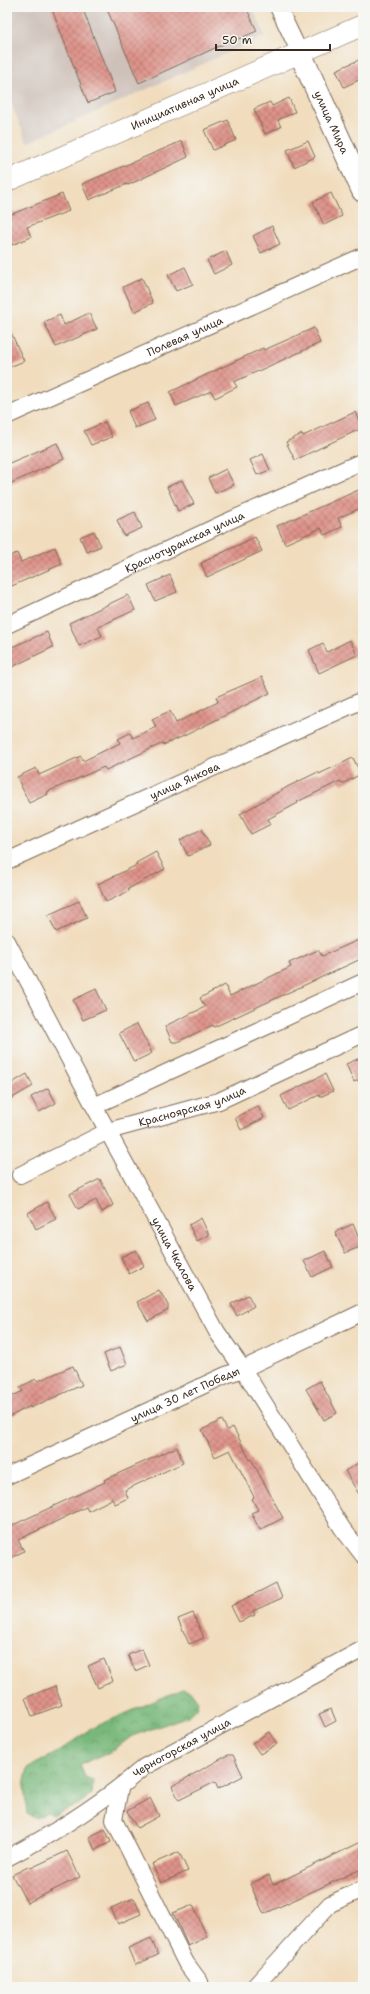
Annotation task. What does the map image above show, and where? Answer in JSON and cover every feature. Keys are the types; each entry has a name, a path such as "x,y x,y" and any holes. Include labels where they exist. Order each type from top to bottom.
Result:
{"main road":[{"name":"улица Мира","path":"300,53 363,191"}],"street":[{"path":"278,7 300,53"},
{"name":"Инициативная улица","path":"7,181 363,25"},
{"name":"Полевая улица","path":"7,416 363,256"},
{"name":"Краснотуранская улица","path":"7,625 222,524 363,461"},
{"name":"улица Янкова","path":"7,861 363,700"},
{"name":"улица Чкалова","path":"7,941 94,1106 217,1332 243,1369 342,1528 363,1555"},
{"path":"94,1106 363,982"},
{"name":"Красноярская улица","path":"20,1175 108,1131 219,1102 363,1034"},
{"name":"улица 30 лет Победы","path":"7,1476 226,1375 243,1369 363,1312"},
{"name":"Черногорская улица","path":"7,1858 30,1846 120,1788 144,1767 363,1649"},
{"path":"120,1788 114,1820 186,1963 200,1982 201,1987"},
{"path":"254,1987 330,1904 363,1889"}],"shaded area":[{"path":"7,7 252,7 265,36 27,143 7,93"}],"green space":[{"path":"182,1689 191,1692 198,1701 196,1708 188,1716 132,1736 108,1754 99,1756 80,1765 85,1777 93,1780 92,1794 79,1804 53,1816 47,1813 35,1818 27,1814 24,1785 28,1768 58,1752 90,1729"}],"building":[{"path":"51,7 82,7 115,92 88,103"},
{"path":"106,7 246,7 257,31 229,43 228,42 139,83"},
{"path":"359,60 363,68 363,78 344,87 336,70"},
{"path":"289,98 295,112 278,120 281,127 265,134 254,109 270,102 272,106"},
{"path":"228,120 236,140 213,150 204,130"},
{"path":"182,141 188,157 128,185 127,184 89,200 82,184"},
{"path":"308,141 315,157 294,167 287,150"},
{"path":"331,193 342,216 324,225 313,202"},
{"path":"62,194 69,211 27,227 31,237 12,245 7,234 7,216"},
{"path":"272,226 280,244 261,253 253,236"},
{"path":"226,251 232,265 214,274 207,260"},
{"path":"185,267 193,284 176,291 168,275"},
{"path":"142,278 153,303 134,312 123,287"},
{"path":"89,313 97,329 56,347 44,322 60,315 64,325"},
{"path":"7,324 24,361 7,368"},
{"path":"314,328 320,343 234,382 237,387 215,398 211,391 176,406 170,392 263,348 264,350"},
{"path":"148,403 155,420 135,428 128,411"},
{"path":"355,412 362,428 295,460 286,442 302,434 303,436"},
{"path":"105,422 112,437 91,445 84,431"},
{"path":"57,443 64,459 7,485 7,464"},
{"path":"263,454 270,470 257,475 250,460"},
{"path":"226,469 234,485 215,493 208,478"},
{"path":"182,480 194,504 178,511 167,487"},
{"path":"363,488 363,507 338,518 342,527 324,535 321,528 285,544 277,526"},
{"path":"135,512 142,528 124,536 117,520"},
{"path":"94,531 101,546 87,552 80,537"},
{"path":"255,537 262,551 207,577 201,563"},
{"path":"55,547 62,564 7,588 7,557 17,553 21,562"},
{"path":"170,575 177,592 155,601 148,585"},
{"path":"128,595 135,610 98,627 102,636 79,646 69,623"},
{"path":"47,632 53,647 12,667 7,656 7,649"},
{"path":"350,640 357,655 319,673 309,650 323,643 327,652"},
{"path":"262,677 270,693 184,736 163,745 163,743 106,770 104,767 47,792 48,794 29,803 17,777 36,768 39,775 81,756 83,761 120,743 118,739 130,733 133,738 156,727 152,719 170,711 176,723 218,702 216,697"},
{"path":"353,758 361,774 342,784 340,781 297,802 298,803 268,819 271,824 251,834 240,814 289,786 318,772 319,774"},
{"path":"202,829 210,845 188,856 180,840"},
{"path":"156,852 165,869 128,889 129,891 106,902 98,884 137,865 136,863"},
{"path":"79,901 87,918 56,932 48,915"},
{"path":"363,938 363,958 214,1027 213,1025 177,1042 172,1042 165,1026 205,1007 200,998 225,985 230,996 291,967 289,963 318,950 322,956"},
{"path":"96,989 106,1010 83,1020 73,1000"},
{"path":"137,1024 152,1053 134,1062 119,1033"},
{"path":"360,1058 363,1066 363,1078 354,1082 346,1064"},
{"path":"27,1074 33,1086 7,1101 7,1086"},
{"path":"325,1074 333,1091 320,1097 319,1095 288,1110 281,1096"},
{"path":"48,1088 56,1103 39,1112 31,1097"},
{"path":"258,1106 264,1118 241,1130 235,1118"},
{"path":"100,1179 113,1205 102,1212 96,1200 78,1209 70,1194"},
{"path":"47,1202 56,1219 36,1229 28,1213"},
{"path":"201,1218 209,1235 197,1241 189,1225"},
{"path":"353,1224 362,1246 345,1253 335,1232"},
{"path":"136,1250 144,1266 129,1274 121,1257"},
{"path":"325,1251 333,1267 312,1277 304,1261"},
{"path":"159,1290 168,1305 168,1310 148,1321 137,1302"},
{"path":"248,1295 254,1306 237,1316 231,1304"},
{"path":"120,1347 127,1364 111,1371 104,1354"},
{"path":"73,1366 82,1385 30,1408 30,1406 7,1418 7,1399 23,1391 20,1387 36,1379 38,1381"},
{"path":"320,1381 337,1413 324,1420 306,1389"},
{"path":"222,1420 227,1430 233,1427 283,1518 260,1530 251,1513 258,1510 252,1499 254,1497 230,1450 215,1457 202,1430"},
{"path":"177,1447 183,1463 125,1490 128,1498 115,1504 112,1499 88,1511 86,1507 18,1540 24,1551 7,1560 7,1518 11,1526 105,1482 104,1480"},
{"path":"363,1460 363,1501 345,1471"},
{"path":"276,1583 282,1598 253,1611 255,1615 239,1622 231,1606"},
{"path":"193,1613 204,1638 189,1644 178,1619"},
{"path":"142,1649 149,1665 135,1671 128,1655"},
{"path":"104,1659 113,1681 98,1688 88,1666"},
{"path":"55,1686 62,1705 32,1716 25,1698"},
{"path":"331,1709 336,1721 325,1727 319,1714"},
{"path":"269,1732 277,1744 260,1754 252,1743"},
{"path":"228,1755 233,1755 243,1776 218,1789 215,1782 179,1800 172,1786"},
{"path":"150,1798 159,1816 137,1828 127,1811"},
{"path":"105,1829 111,1842 95,1850 89,1837"},
{"path":"363,1841 363,1868 264,1914 250,1884 269,1875 273,1885"},
{"path":"67,1851 80,1877 27,1903 12,1875"},
{"path":"179,1852 188,1871 161,1883 152,1864"},
{"path":"134,1898 141,1914 118,1924 111,1908"},
{"path":"193,1905 207,1937 188,1946 173,1913"},
{"path":"151,1938 158,1955 135,1965 128,1948"}]}
